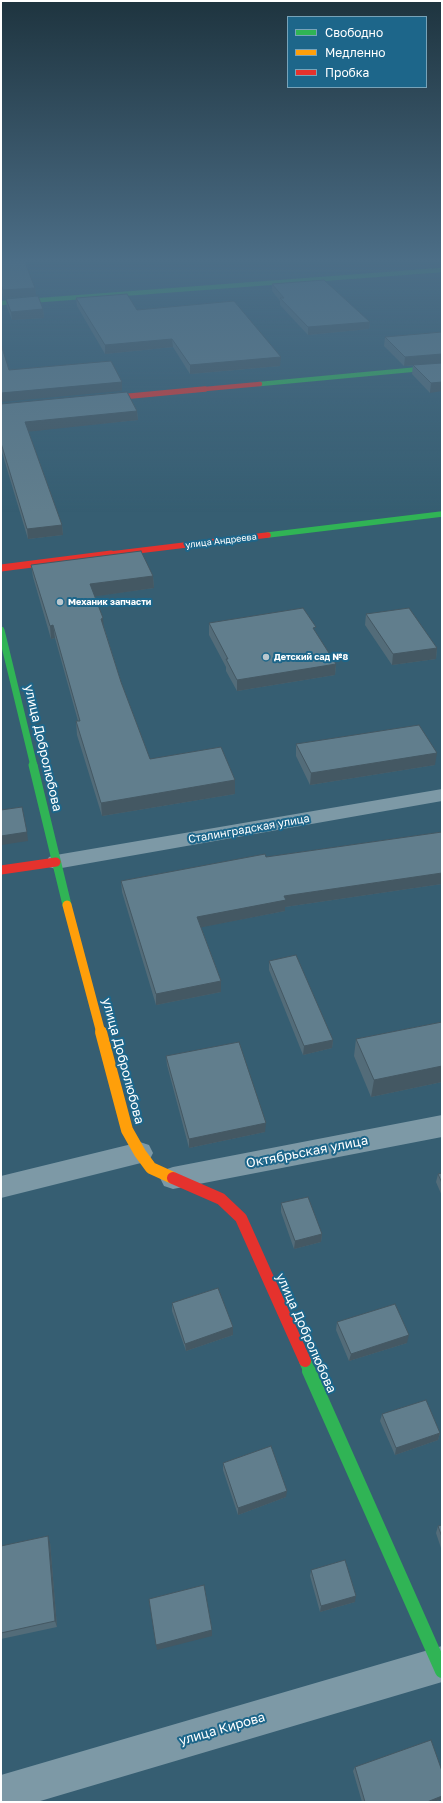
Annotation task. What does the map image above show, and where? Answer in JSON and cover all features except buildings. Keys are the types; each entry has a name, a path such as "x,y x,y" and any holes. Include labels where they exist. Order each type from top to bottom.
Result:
{"street":[{"path":"88,400 442,367"},
{"name":"улица Андреева","path":"1,568 442,514"},
{"name":"улица Добролюбова","path":"1,630 6,671 127,1130 140,1153 151,1168 204,1190 221,1200 241,1218 441,1667"},
{"name":"Сталинградская улица","path":"56,862 442,795"},
{"path":"1,870 56,862"},
{"name":"Октябрьская улица","path":"173,1178 442,1126"},
{"path":"1,1187 140,1153"},
{"name":"улица Кирова","path":"1,1794 441,1667"}],"traffic: fast":[{"path":"260,384 442,367"},
{"path":"268,535 442,514"},
{"path":"1,630 67,905"},
{"path":"305,1361 442,1671"}],"traffic: slow":[{"path":"67,905 127,1130 140,1153 151,1168 173,1178"}],"traffic: jam":[{"path":"99,399 260,384"},
{"path":"1,568 268,535"},
{"path":"1,870 56,862"},
{"path":"173,1178 221,1199 241,1218 305,1361"}],"place":[{"name":"Механик запчасти","path":"60,602"},
{"name":"Детский сад №8","path":"266,657"}]}
